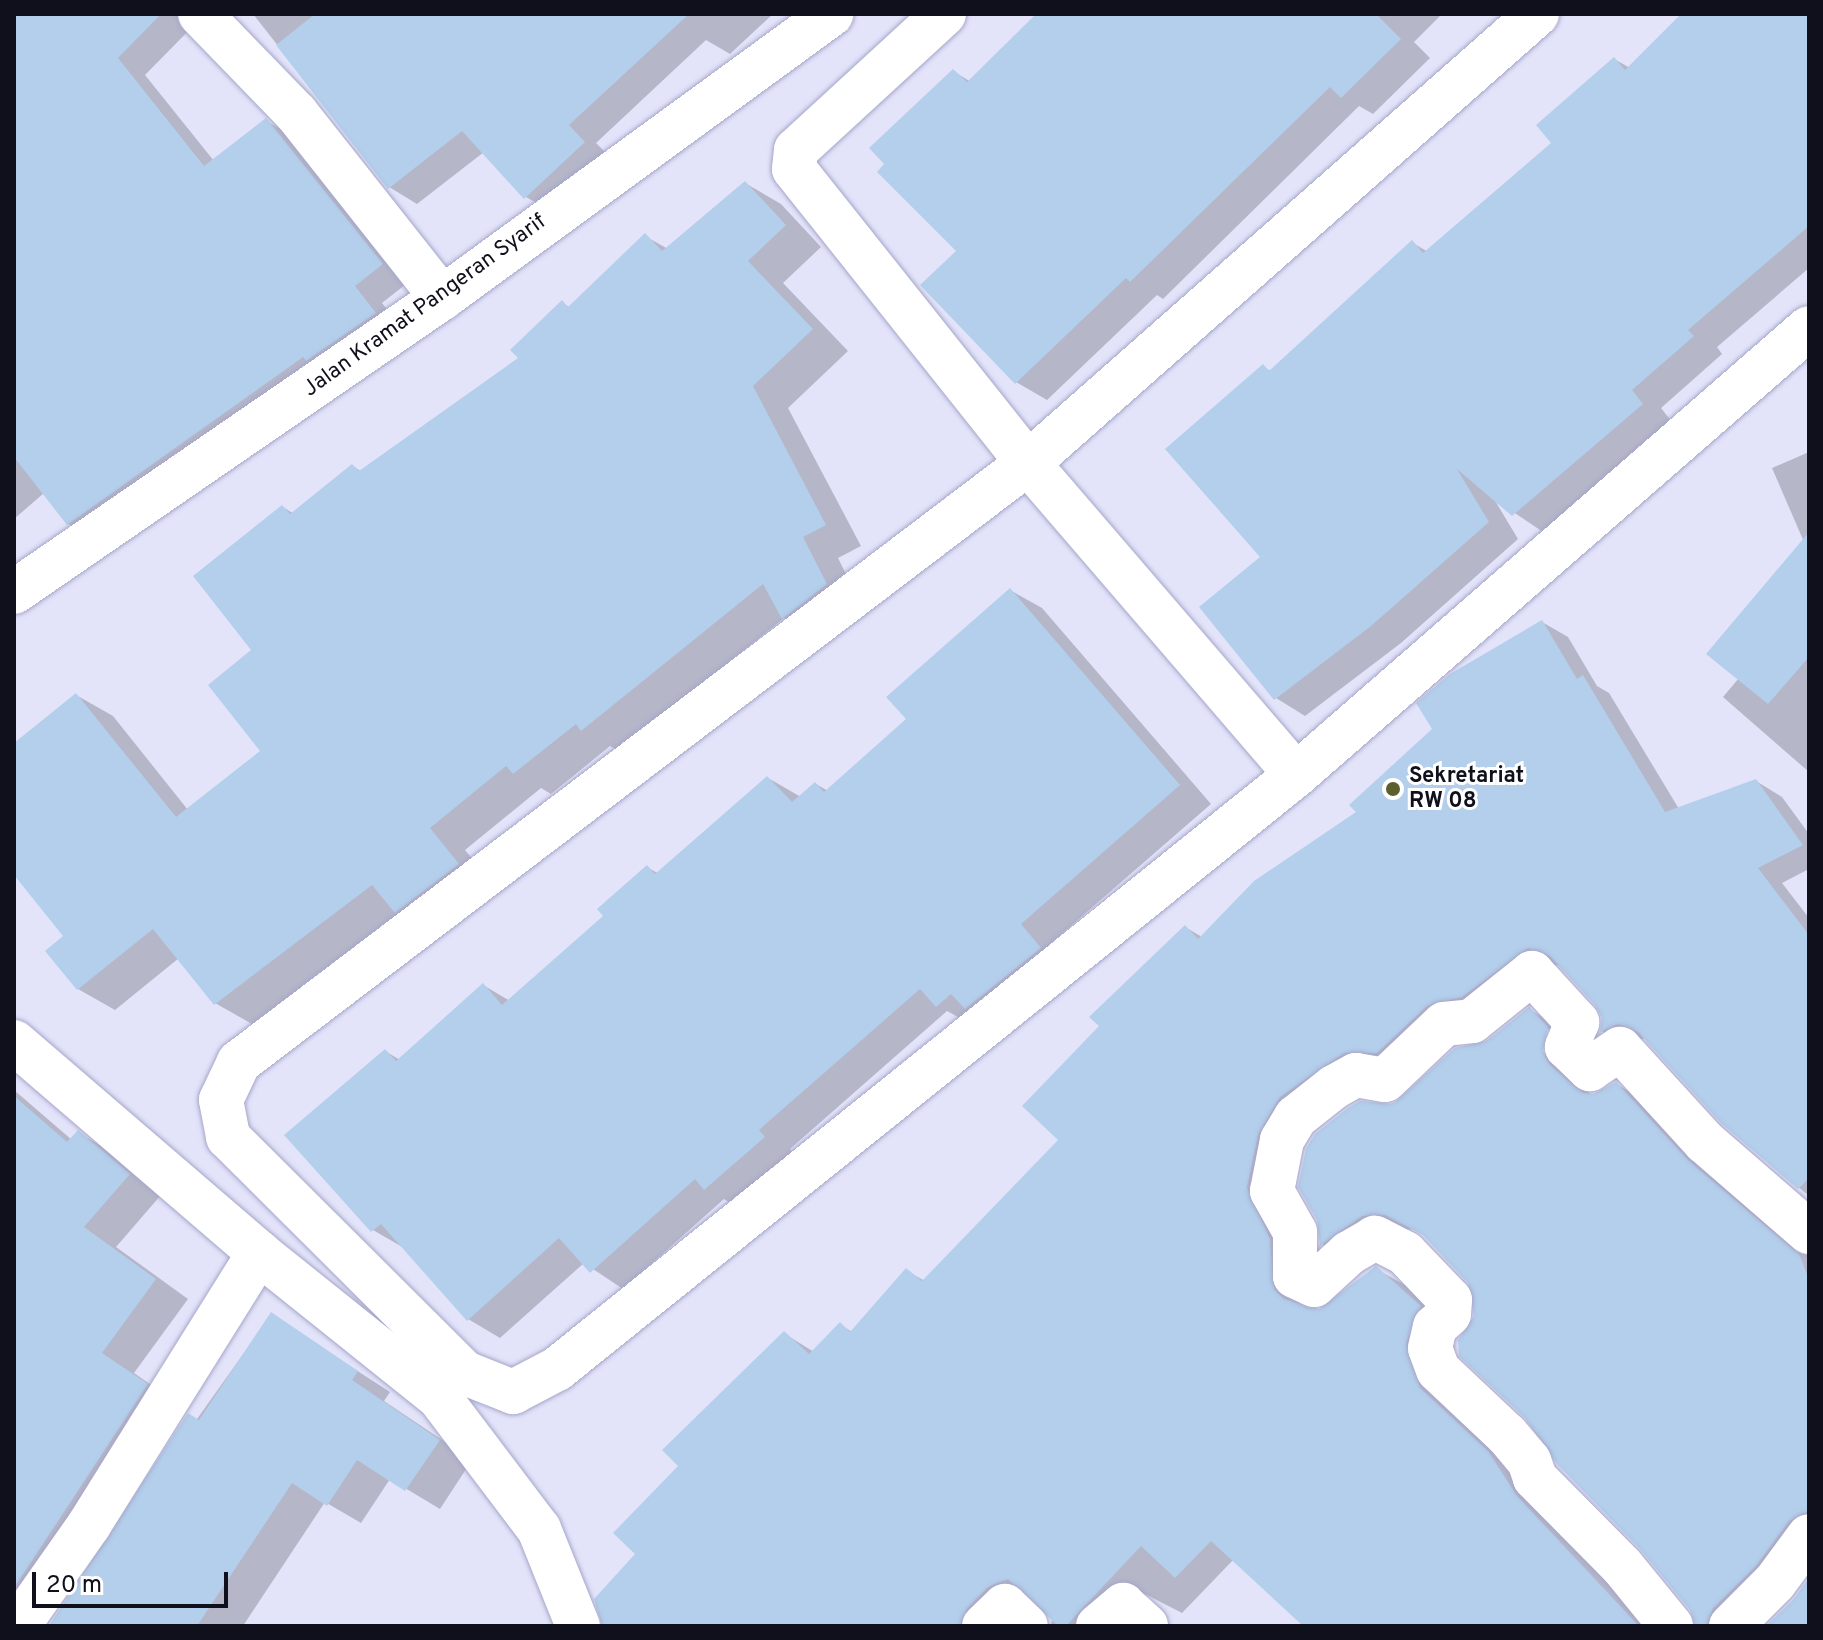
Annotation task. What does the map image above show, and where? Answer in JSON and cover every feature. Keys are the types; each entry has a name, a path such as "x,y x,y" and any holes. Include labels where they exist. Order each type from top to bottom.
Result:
{"street":[{"path":"200,14 296,113 442,298"},
{"name":"Jalan Kramat Pangeran Syarif","path":"14,592 442,298 832,14"},
{"path":"944,14 796,150 797,174 1028,463 1296,775"},
{"path":"1537,14 1028,463 239,1062 221,1100 228,1137 465,1373 513,1392 570,1360 1296,775 1809,328"},
{"path":"1671,1626 1622,1566 1535,1478 1506,1434 1438,1370 1430,1348 1435,1327 1449,1314 1450,1300 1405,1253 1375,1238 1349,1253 1314,1285 1295,1276 1295,1232 1272,1191 1282,1140 1296,1117 1334,1087 1356,1075 1385,1080 1444,1024 1472,1021 1532,973 1577,1022 1567,1047 1574,1055 1590,1069 1620,1049 1705,1142 1809,1232"},
{"path":"14,1042 259,1253 439,1397 539,1529 578,1626"},
{"path":"18,1626 97,1513 259,1253"},
{"path":"1731,1626 1775,1582 1809,1536"},
{"path":"1098,1626 1123,1605 1146,1626"},
{"path":"984,1626 1005,1606 1026,1626"}],"building":[{"path":"14,14 161,14 118,58 204,166 266,118 383,264 355,286 376,313 306,361 303,357 67,525 14,457"},
{"path":"315,14 689,14 569,125 585,142 524,199 462,131 388,189 276,45"},
{"path":"1036,14 1376,14 1401,39 1341,98 1330,87 1130,282 1126,278 1015,384 920,285 956,251 877,172 884,164 869,148 953,69 967,82"},
{"path":"1681,14 1809,14 1809,226 1688,330 1694,336 1632,390 1643,404 1512,516 1457,469 1489,522 1371,626 1274,700 1199,607 1260,557 1165,449 1263,364 1269,371 1412,240 1423,253 1551,143 1536,125 1614,57 1625,70"},
{"path":"745,181 786,225 748,261 813,329 753,386 826,525 803,537 827,584 782,619 763,584 581,731 576,724 513,774 506,766 430,828 459,864 395,913 372,885 214,1005 153,929 77,990 45,951 63,936 14,875 14,743 76,693 176,817 260,751 208,685 251,650 193,576 282,505 290,514 352,464 359,471 518,358 510,350 562,300 568,307 645,233 662,251"},
{"path":"1809,532 1809,657 1768,704 1706,654"},
{"path":"1010,588 1180,785 1021,924 1041,948 965,1009 951,994 936,1007 920,989 759,1130 765,1137 704,1190 695,1179 590,1273 559,1238 467,1321 381,1224 371,1232 284,1135 385,1049 396,1061 483,983 502,1005 603,916 597,909 647,865 655,874 767,776 792,802 815,782 824,792 906,719 886,697"},
{"path":"1542,620 1577,679 1583,675 1665,812 1756,779 1803,845 1758,868 1809,935 1809,1178 1798,1189 1722,1124 1638,1032 1618,1024 1600,1032 1602,1018 1595,1005 1550,956 1528,948 1462,997 1427,1006 1377,1053 1344,1053 1280,1097 1258,1135 1247,1187 1270,1239 1274,1289 1284,1299 1319,1309 1376,1266 1421,1306 1406,1343 1420,1388 1488,1451 1517,1496 1639,1626 1303,1626 1211,1541 1175,1578 1141,1546 1066,1626 1058,1626 1008,1579 988,1587 967,1608 960,1626 602,1626 594,1599 635,1554 613,1533 678,1466 662,1450 784,1331 809,1354 840,1322 850,1332 906,1268 922,1281 1058,1140 1022,1106 1099,1026 1089,1017 1185,925 1198,939 1254,881 1356,812 1349,805 1432,729 1416,703 1450,674"},
{"path":"1529,1007 1548,1027 1543,1051 1550,1065 1583,1093 1594,1094 1616,1082 1689,1161 1799,1254 1809,1279 1809,1511 1789,1521 1756,1566 1713,1608 1707,1626 1695,1626 1690,1610 1641,1550 1557,1464 1525,1418 1459,1356 1458,1340 1474,1316 1468,1283 1423,1235 1385,1215 1362,1216 1320,1246 1317,1220 1298,1187 1306,1149 1315,1134 1348,1108 1360,1101 1393,1104 1455,1048 1487,1041"},
{"path":"14,1096 67,1142 78,1130 130,1174 84,1227 156,1279 102,1353 148,1384 14,1588"},
{"path":"271,1312 358,1371 352,1380 440,1440 405,1491 357,1460 327,1506 292,1483 197,1626 49,1626 188,1413 199,1420"},
{"path":"1809,1578 1809,1626 1766,1626 1793,1600"}],"place":[{"name":"Sekretariat RW 08","path":"1393,789"}]}
